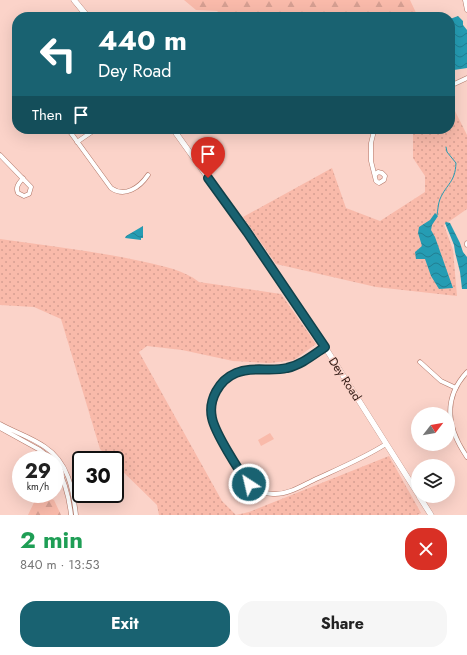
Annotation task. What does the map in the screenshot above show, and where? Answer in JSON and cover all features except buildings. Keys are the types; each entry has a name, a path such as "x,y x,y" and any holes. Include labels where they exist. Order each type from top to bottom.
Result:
{"main road":[{"path":"74,0 84,12"},
{"name":"Dey Road","path":"177,134 247,232 325,347 411,483"},
{"name":"Dey Road","path":"424,503 431,515"}],"street":[{"path":"465,0 467,10"},
{"path":"455,84 467,78"},
{"path":"71,134 111,188 116,191 121,193 134,189 141,184 148,174"},
{"path":"77,142 89,134"},
{"path":"373,134 371,143 371,161 375,175"},
{"path":"0,155 23,178"},
{"path":"325,347 298,364 287,368 242,371 232,375 220,385 212,401 211,409 214,427 242,475 249,484 259,491 282,494 360,459 386,444"},
{"path":"420,362 441,381 456,388"},
{"path":"467,372 456,388 451,400 452,431 467,456"},
{"path":"0,424 44,446 60,461 71,486 76,515"},
{"path":"0,428 41,451"},
{"path":"64,481 70,502 71,515"}],"green space":[{"path":"184,0 410,0 416,12 218,12 196,10"},
{"path":"455,111 467,135 467,209 444,225 453,250 457,296 376,287 276,264 243,217 332,168 346,208 380,221 425,192 425,176 413,158 413,134 455,134"},
{"path":"0,239 127,258 173,269 187,274 199,282 281,294 316,344 294,360 270,363 233,361 182,350 147,346 139,352 222,501 236,515 159,515 157,505 124,473 124,451 102,451 100,449 61,319 34,307 0,305"},
{"path":"270,433 274,439 261,446 258,440"},
{"path":"389,456 411,495 411,503 415,503 421,513 417,515 236,515 249,512"},
{"path":"34,503 55,503 61,515 28,515"}],"water":[{"path":"458,16 463,21 463,25 467,30 467,68 455,70 455,17"},
{"path":"435,213 438,216 432,225 431,230 435,237 453,288 439,289 431,276 425,259 416,259 415,252 422,246 418,233 419,227 430,220"},
{"path":"445,223 450,223 463,252 467,257 467,289 462,289 454,245"},
{"path":"143,226 143,238 141,238 141,240 125,238 126,236"}],"waterway":[{"path":"437,215 440,199 454,175 456,163 447,152 446,147"}],"route":[{"path":"208,178 247,232 325,347 309,358 287,368 247,370 236,373 220,385 214,395 211,409 214,427 242,475 249,484"}]}
